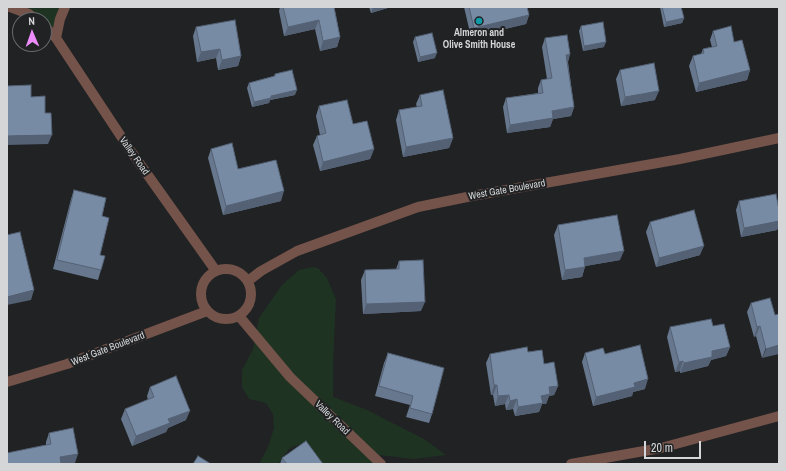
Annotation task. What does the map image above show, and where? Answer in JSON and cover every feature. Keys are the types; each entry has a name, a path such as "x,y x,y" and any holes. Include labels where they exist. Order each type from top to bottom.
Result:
{"street":[{"path":"10,7 24,12"},
{"path":"56,38 60,19 65,7"},
{"name":"Valley Road","path":"52,34 130,150 216,271"},
{"name":"West Gate Boulevard","path":"248,281 261,271 297,251 418,207 680,159 779,138"},
{"path":"228,269 236,270 248,281 251,288 250,300 245,311 239,316 230,319 222,319 207,311 202,303 202,286 206,279 216,271 228,269"},
{"name":"West Gate Boulevard","path":"7,382 67,364 207,311"},
{"name":"Valley Road","path":"239,316 290,378 381,464"},
{"path":"571,464 661,448 779,416"}],"green space":[{"path":"10,7 65,7 56,38 52,34 52,12 20,12"},
{"path":"313,267 318,268 327,278 336,299 333,397 365,409 424,439 446,455 414,459 380,455 381,464 323,464 311,450 301,444 290,448 278,464 259,464 268,447 274,428 273,414 266,403 249,399 242,387 242,370 253,349 259,318 282,285 299,270"}],"building":[{"path":"283,7 334,7 340,37 323,41 319,20 288,27"},
{"path":"469,7 527,7 529,15 474,28"},
{"path":"662,7 681,7 684,18 666,22"},
{"path":"235,20 241,56 222,60 220,49 201,52 196,27"},
{"path":"603,22 606,42 584,46 581,26"},
{"path":"731,26 734,42 742,40 750,70 699,83 693,56 704,53 703,49 717,46 713,31"},
{"path":"432,33 437,53 420,57 415,37"},
{"path":"567,35 570,54 566,55 574,107 552,111 553,118 510,125 506,98 543,93 541,80 552,78 545,38"},
{"path":"654,63 659,91 625,97 620,70"},
{"path":"292,70 297,90 271,96 271,98 254,102 249,83"},
{"path":"31,85 31,97 45,96 45,113 51,113 52,135 7,136 7,86"},
{"path":"443,90 453,138 406,147 399,110 422,106 420,95"},
{"path":"347,100 353,124 367,121 374,149 323,162 317,136 326,133 319,106"},
{"path":"232,143 238,169 276,160 284,191 226,206 211,149"},
{"path":"74,190 106,198 102,216 109,218 100,255 105,256 101,270 57,260"},
{"path":"776,194 779,210 779,221 744,228 739,201"},
{"path":"694,210 704,246 659,258 650,222"},
{"path":"617,215 624,251 584,258 585,267 565,270 558,225"},
{"path":"20,232 34,290 7,297 7,235"},
{"path":"423,260 425,302 366,304 365,270 399,269 399,261"},
{"path":"770,298 775,315 779,314 779,345 766,349 760,326 757,327 751,303"},
{"path":"711,319 713,326 724,324 730,347 712,351 712,357 684,363 683,361 679,362 670,327"},
{"path":"640,345 648,379 634,383 635,387 596,397 585,353 603,348 605,354"},
{"path":"527,347 528,352 542,350 544,364 554,362 558,386 549,387 550,394 541,396 543,403 518,407 517,399 510,401 509,395 498,396 497,385 494,385 490,354"},
{"path":"388,353 444,368 432,414 410,408 413,396 379,386"},
{"path":"176,376 190,411 168,419 170,423 136,436 125,409 154,397 150,387"},
{"path":"73,428 78,454 60,457 61,464 7,464 7,453 51,444 49,433"},
{"path":"306,441 323,464 287,464 282,458"},
{"path":"198,456 211,464 193,464"}],"place":[{"name":"Almeron and Olive Smith House","path":"479,21"}]}
